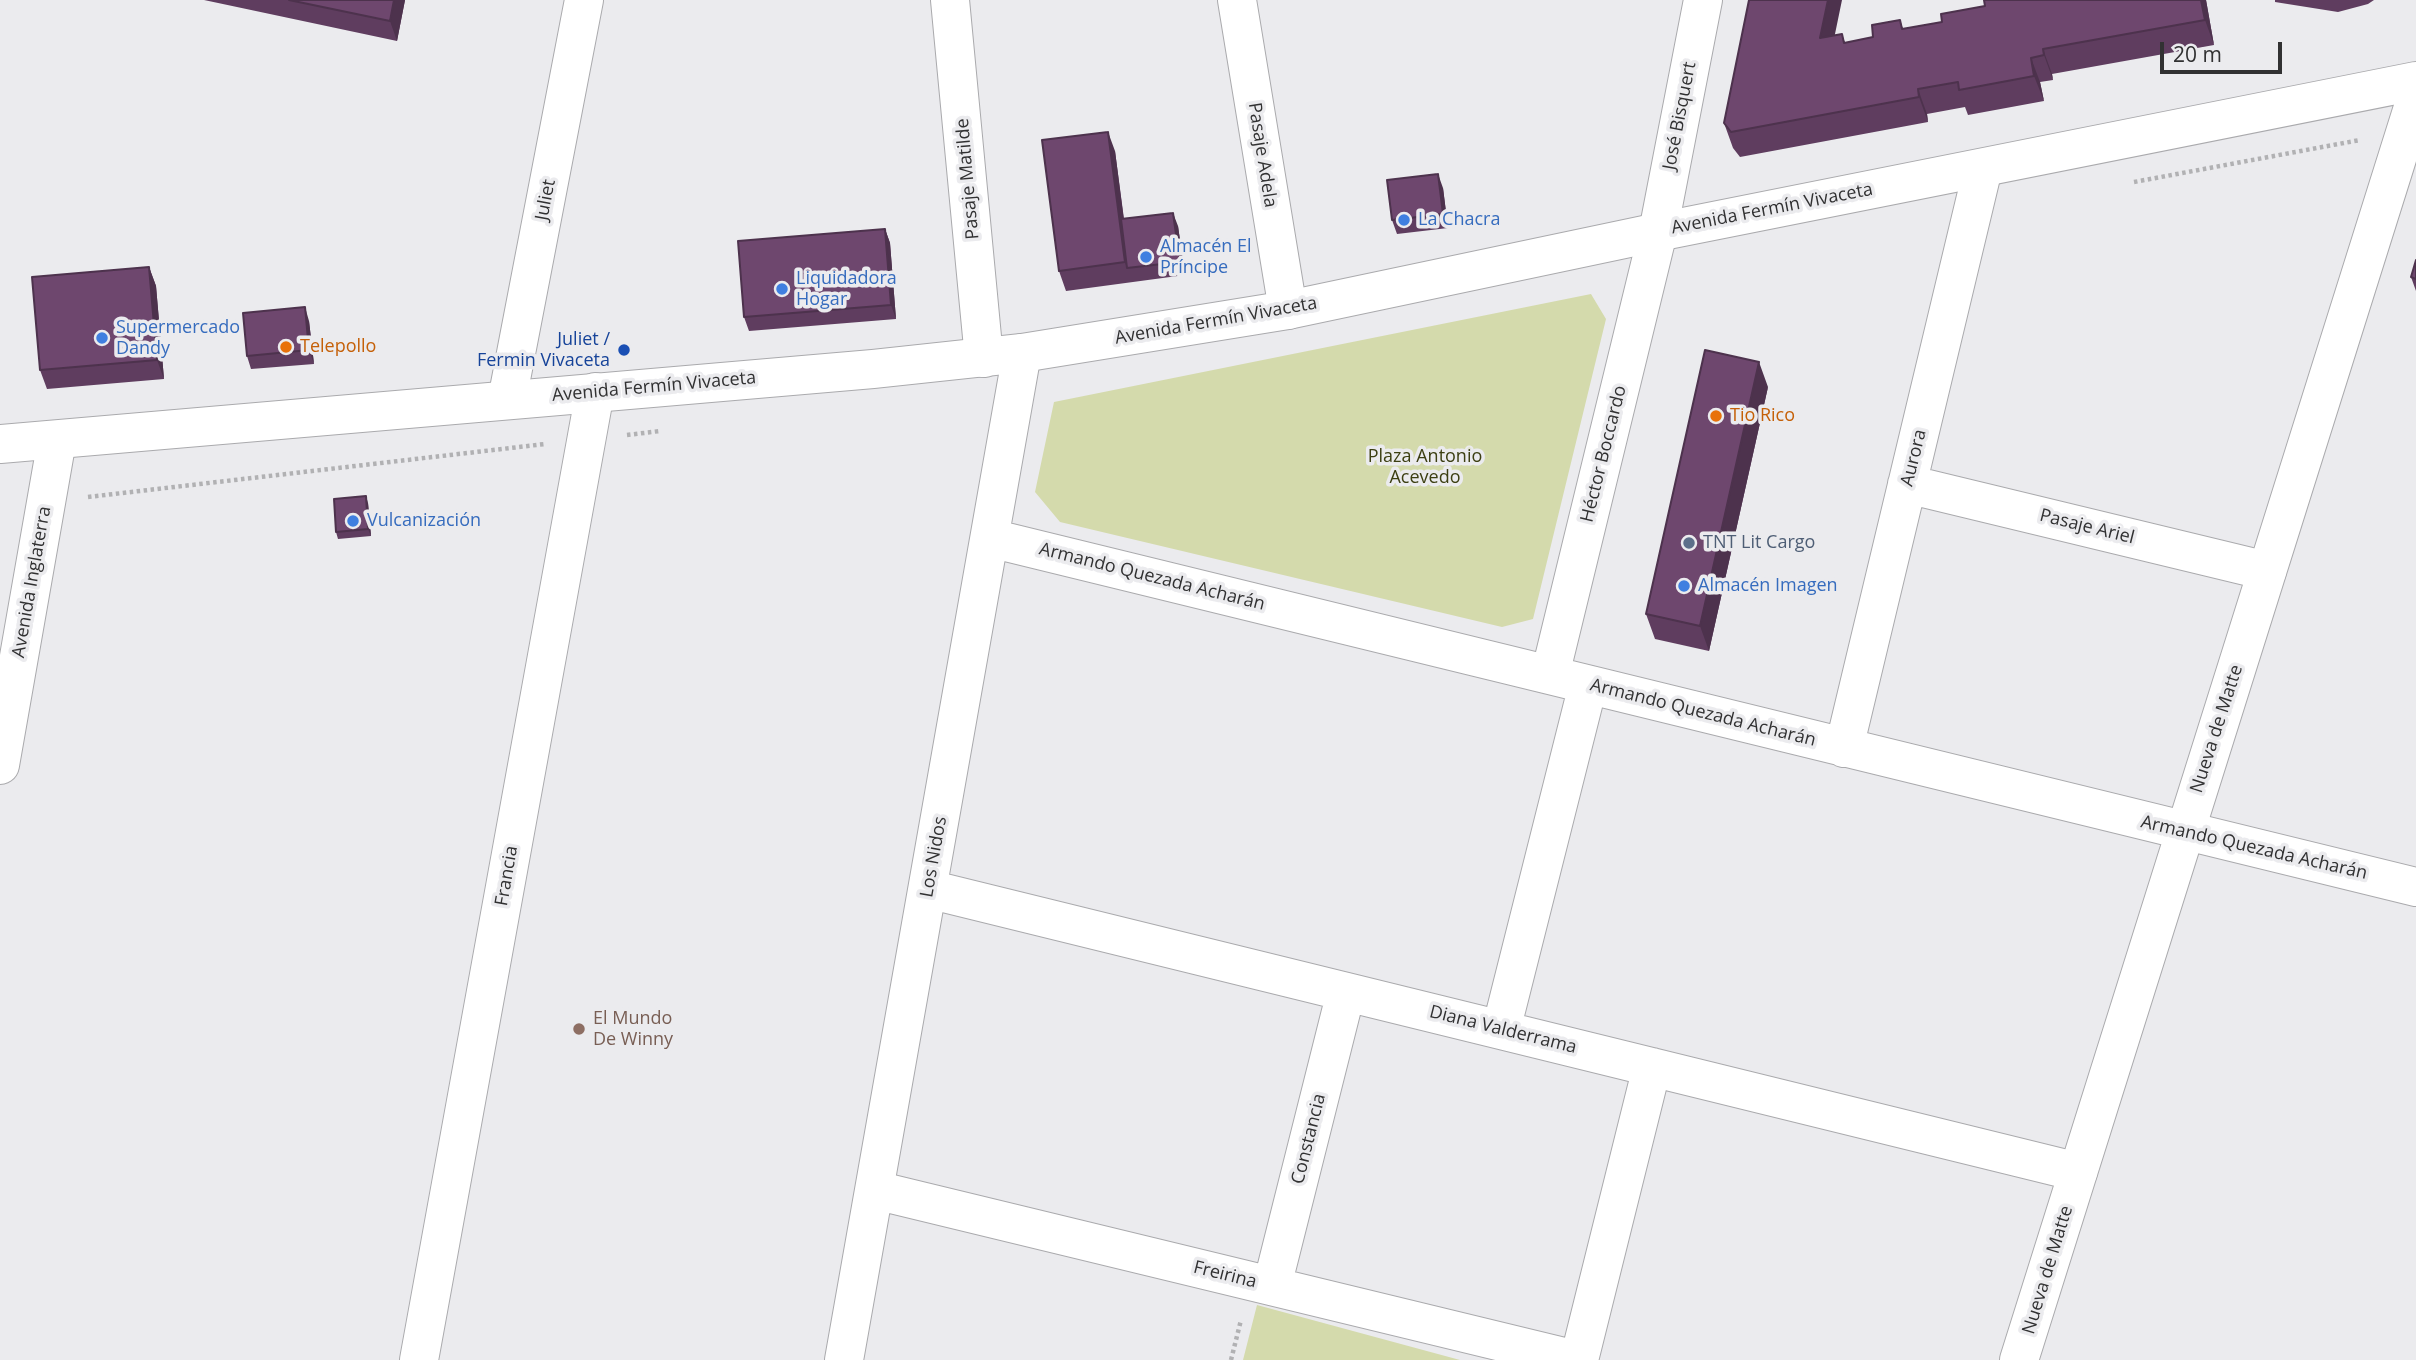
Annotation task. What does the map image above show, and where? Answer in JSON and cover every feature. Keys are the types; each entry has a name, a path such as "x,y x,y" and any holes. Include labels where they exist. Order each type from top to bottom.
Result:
{"street":[{"name":"Juliet","path":"507,400 584,0"},
{"name":"Pasaje Matilde","path":"950,0 985,358"},
{"name":"Pasaje Adela","path":"1237,0 1288,310"},
{"name":"José Bisquert","path":"1658,232 1703,0"},
{"name":"Avenida Fermín Vivaceta","path":"0,444 1022,353 1288,310 1658,232 2416,81"},
{"name":"Nueva de Matte","path":"2019,1360 2416,98"},
{"name":"Aurora","path":"1844,748 1983,168"},
{"name":"Héctor Boccardo","path":"1550,675 1658,232"},
{"name":"Los Nidos","path":"845,1360 1022,353"},
{"name":"Francia","path":"419,1360 595,392"},
{"name":"Avenida Inglaterra","path":"0,765 57,439"},
{"name":"Pasaje Ariel","path":"1907,484 2267,571"},
{"name":"Armando Quezada Acharán","path":"990,538 2416,887"},
{"path":"1502,1030 1588,685"},
{"name":"Diana Valderrama","path":"928,889 2078,1172"},
{"name":"Constancia","path":"1272,1286 1346,992"},
{"path":"1578,1360 1652,1067"},
{"name":"Freirina","path":"875,1190 1578,1360"}],"green space":[{"name":"Plaza Antonio Acevedo","path":"1591,294 1606,319 1533,619 1502,627 1060,522 1035,492 1054,402"},
{"path":"1257,1305 1460,1360 1243,1360"}],"building":[{"path":"289,0 394,0 390,21"},
{"path":"1749,0 1828,0 1820,38 1842,34 1844,43 1873,37 1872,25 1900,20 1902,29 1942,22 1941,14 1985,6 1984,0 2201,0 2205,20 2043,49 2044,55 2031,58 2034,76 1959,90 1958,82 1918,89 1919,97 1731,132 1724,123"},
{"path":"1108,132 1125,262 1059,271 1042,140"},
{"path":"1438,174 1443,214 1392,220 1387,180"},
{"path":"1173,213 1180,262 1127,268 1121,219"},
{"path":"885,229 891,305 744,317 738,241"},
{"path":"2416,260 2416,279 2411,277"},
{"name":"Supermercado Dandy","path":"149,267 157,360 40,370 32,277"},
{"path":"305,307 309,350 247,356 243,313"},
{"path":"1705,350 1759,362 1700,626 1646,614"},
{"name":"Vulcanización","path":"366,496 368,529 336,532 334,499"}],"place":[{"name":"La Chacra","path":"1404,220"},
{"name":"Almacén El Príncipe","path":"1146,257"},
{"name":"Liquidadora Hogar","path":"782,289"},
{"name":"Supermercado Dandy","path":"102,338"},
{"name":"Telepollo","path":"286,347"},
{"name":"Juliet / Fermin Vivaceta","path":"624,350"},
{"name":"Tio Rico","path":"1716,416"},
{"name":"Vulcanización","path":"353,521"},
{"name":"TNT Lit Cargo","path":"1689,543"},
{"name":"Almacén Imagen","path":"1684,586"},
{"name":"El Mundo De Winny","path":"579,1029"}]}
